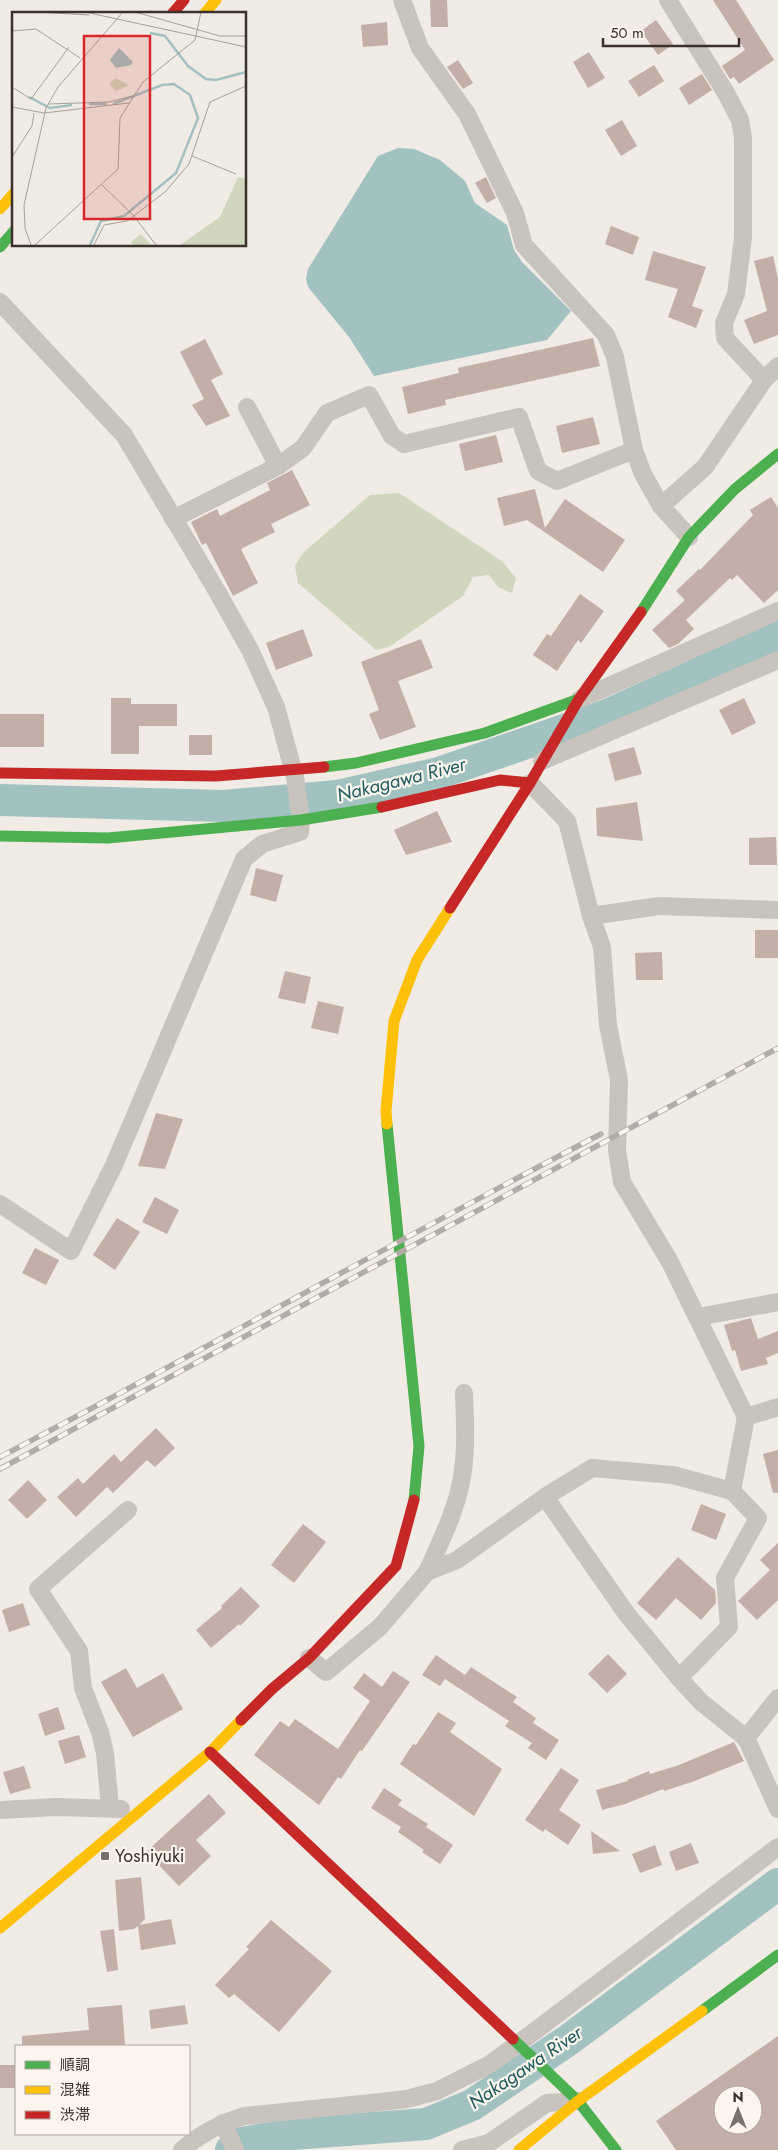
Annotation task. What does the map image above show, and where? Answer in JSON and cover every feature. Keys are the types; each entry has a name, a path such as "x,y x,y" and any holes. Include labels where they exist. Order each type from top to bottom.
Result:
{"main road":[{"path":"174,12 184,0"},
{"path":"206,12 216,0"},
{"path":"0,209 12,195"},
{"path":"0,247 12,233"},
{"path":"0,1928 210,1752 272,1689 309,1658 396,1566 414,1506 419,1446 386,1111 394,1021 418,960 530,783 579,699 689,537 735,490 778,454"},
{"path":"0,772 216,776 294,774 356,763 485,733 579,699"},
{"path":"0,836 108,838 300,815 360,812 500,780 530,783"},
{"path":"210,1752 578,2101 616,2150"},
{"path":"519,2150 578,2101 778,1955"}],"street":[{"path":"402,0 420,48 467,114 515,213 524,245 606,335 615,357 634,450 643,474 661,506 689,537"},
{"path":"668,0 726,93 740,120 743,138 743,238 736,294 724,323 726,338 764,380"},
{"path":"0,302 124,434 250,650 276,707 294,774 300,815 300,832 262,844 244,859 114,1165 72,1251 0,1204"},
{"path":"661,506 705,467 764,380 778,366"},
{"path":"173,519 278,466 303,448 327,413 369,395 392,436 404,444 519,417 538,471 557,481 634,450"},
{"path":"248,407 278,466"},
{"path":"579,699 778,611"},
{"path":"542,761 778,660"},
{"path":"530,783 567,822 591,916 602,947 608,1025 619,1080 617,1150 622,1182 670,1262 746,1417 732,1491"},
{"path":"591,916 659,906 778,910"},
{"path":"698,1317 778,1302"},
{"path":"309,1658 326,1672 380,1627 427,1572 449,1520 462,1481 465,1434 464,1393"},
{"path":"746,1417 778,1407"},
{"path":"427,1572 457,1560 545,1497 592,1468 674,1476 732,1491 758,1518 725,1578 729,1627 679,1678"},
{"path":"545,1497 626,1613 679,1678 701,1702 746,1738 778,1809"},
{"path":"110,1808 105,1753 100,1732 83,1688 79,1651 38,1589 128,1510"},
{"path":"746,1738 778,1698"},
{"path":"0,1810 56,1807 142,1810"},
{"path":"182,2150 201,2134 252,2114 380,2102 437,2091 490,2064 518,2046 778,1847"},
{"path":"462,2150 489,2142 548,2103 578,2101"},
{"path":"224,2126 235,2150"}],"green space":[{"path":"399,493 502,561 516,578 512,593 498,587 489,575 473,577 463,596 389,647 376,650 298,583 295,566 303,553 370,495"}],"water":[{"path":"398,148 414,149 440,160 465,181 475,203 507,225 514,250 522,262 571,311 547,340 374,376 349,337 308,287 306,279 308,269 378,156"}],"building":[{"path":"430,0 447,0 448,27 431,27"},
{"path":"713,0 736,0 774,60 739,84 734,77 730,79 722,66 745,50"},
{"path":"656,20 673,44 658,55 641,31"},
{"path":"387,22 388,45 363,47 361,25"},
{"path":"589,52 605,78 588,88 573,62"},
{"path":"458,60 473,83 463,89 447,67"},
{"path":"654,65 664,81 639,97 628,81"},
{"path":"702,74 712,90 689,105 679,88"},
{"path":"622,120 637,146 621,156 605,130"},
{"path":"486,177 496,198 487,203 475,183"},
{"path":"611,226 639,237 633,255 605,244"},
{"path":"653,251 706,267 692,306 703,310 696,328 668,317 678,289 645,280"},
{"path":"773,256 778,278 778,335 754,344 744,320 767,311 754,261"},
{"path":"593,338 600,366 445,400 446,405 408,414 402,387 459,373 458,368"},
{"path":"205,339 223,374 211,380 230,416 206,426 192,405 204,399 180,352"},
{"path":"593,417 600,444 562,453 556,426"},
{"path":"496,435 503,462 465,471 459,444"},
{"path":"292,470 310,505 271,524 275,532 241,549 258,583 233,596 206,543 202,545 191,522 217,509 220,516 270,490 267,483"},
{"path":"535,489 545,528 565,499 625,540 603,572 527,520 504,526 497,498"},
{"path":"771,497 778,508 778,590 764,603 737,575 732,580 730,578 686,620 694,629 678,644 669,648 652,630 685,600 676,591 700,570 753,515 750,510"},
{"path":"580,594 604,611 581,643 578,640 557,671 533,655 547,634 551,636"},
{"path":"303,629 313,656 276,670 266,643"},
{"path":"421,639 433,668 398,681 416,727 380,740 369,714 379,710 361,662"},
{"path":"111,698 131,698 131,704 177,704 177,726 139,726 139,754 111,754"},
{"path":"744,698 756,723 732,735 719,710"},
{"path":"0,714 44,714 44,747 0,747"},
{"path":"189,735 212,735 212,755 189,755"},
{"path":"634,747 642,774 615,781 608,754"},
{"path":"637,802 643,841 597,836 596,808"},
{"path":"437,811 452,842 406,855 394,830"},
{"path":"776,837 777,865 749,865 749,838"},
{"path":"256,868 283,875 276,902 250,895"},
{"path":"755,930 778,930 778,958 755,958"},
{"path":"662,952 663,980 636,980 635,953"},
{"path":"285,971 311,977 305,1004 278,998"},
{"path":"318,1001 344,1007 338,1034 311,1028"},
{"path":"156,1113 183,1119 165,1169 138,1166"},
{"path":"155,1197 179,1210 167,1234 142,1222"},
{"path":"117,1218 140,1232 115,1270 93,1255"},
{"path":"35,1248 59,1260 46,1285 22,1273"},
{"path":"751,1318 758,1339 778,1331 778,1353 766,1358 768,1364 741,1371 735,1350 732,1351 724,1325"},
{"path":"156,1428 175,1448 155,1467 147,1460 113,1493 107,1487 76,1517 57,1497 78,1478 83,1484 114,1454 121,1462"},
{"path":"778,1450 778,1493 773,1493 763,1454"},
{"path":"28,1480 47,1500 27,1519 8,1500"},
{"path":"701,1504 726,1514 716,1540 691,1530"},
{"path":"303,1524 326,1542 294,1583 271,1565"},
{"path":"778,1543 778,1600 757,1620 738,1601 770,1570 760,1560"},
{"path":"678,1557 715,1590 716,1603 701,1620 676,1598 656,1620 637,1603"},
{"path":"241,1587 260,1606 240,1626 239,1624 211,1648 196,1630 222,1608 221,1606"},
{"path":"23,1603 30,1625 9,1632 2,1610"},
{"path":"608,1654 627,1674 607,1693 588,1674"},
{"path":"436,1655 465,1675 471,1667 517,1697 513,1702 536,1718 533,1723 559,1740 546,1760 528,1748 532,1743 505,1726 509,1721 445,1679 440,1686 422,1675"},
{"path":"126,1668 137,1688 163,1673 183,1709 133,1737 101,1682"},
{"path":"393,1671 410,1682 362,1751 360,1750 341,1779 338,1777 319,1805 254,1755 280,1721 289,1727 295,1719 338,1749 370,1701 353,1688 364,1673 382,1687"},
{"path":"58,1707 65,1729 45,1736 38,1714"},
{"path":"438,1712 456,1723 450,1732 502,1769 474,1816 400,1764 413,1744 416,1745"},
{"path":"79,1735 86,1757 65,1764 58,1741"},
{"path":"734,1742 744,1761 692,1782 664,1791 663,1789 625,1804 602,1810 596,1790 628,1781 649,1771 650,1774 679,1765"},
{"path":"24,1766 31,1788 10,1794 3,1772"},
{"path":"561,1768 579,1780 559,1810 581,1825 568,1845 545,1829 543,1832 525,1820"},
{"path":"384,1788 402,1800 398,1805 428,1824 426,1827 453,1845 440,1864 398,1832 401,1827 371,1808"},
{"path":"209,1794 226,1813 196,1840 211,1856 179,1886 146,1852"},
{"path":"591,1831 620,1851 593,1854"},
{"path":"691,1843 699,1863 676,1871 669,1852"},
{"path":"655,1845 662,1865 640,1873 632,1854"},
{"path":"141,1877 145,1919 139,1925 171,1919 176,1944 141,1950 138,1926 134,1929 119,1931 115,1880"},
{"path":"271,1920 332,1971 279,2032 234,1994 229,1998 215,1985 249,1949 246,1947"},
{"path":"114,1929 118,1970 107,1972 100,1931"},
{"path":"122,2005 125,2045 22,2045 22,2036 89,2030 87,2008"},
{"path":"185,2005 188,2024 151,2029 149,2010"},
{"path":"778,2036 778,2150 676,2150 656,2121"},
{"path":"0,2065 15,2065 15,2088 0,2088"}],"waterway":[{"name":"Nakagawa River","path":"0,800 223,806 337,796 439,773 605,716 778,637"},
{"name":"Nakagawa River","path":"231,2150 241,2143 293,2134 426,2124 472,2105 567,2041 778,1884"}],"railway":[{"path":"0,1469 778,1048"},
{"path":"0,1457 601,1134"}],"traffic: fast":[{"path":"0,247 12,233"},
{"path":"641,612 689,537 735,489 778,454"},
{"path":"324,767 356,763 485,733 579,699"},
{"path":"0,836 108,838 301,820 382,807"},
{"path":"387,1124 419,1446 414,1500"},
{"path":"702,2011 778,1955"},
{"path":"513,2039 578,2101 616,2150"}],"traffic: slow":[{"path":"206,12 216,0"},
{"path":"0,209 12,195"},
{"path":"387,1124 386,1111 394,1021 417,960 450,908"},
{"path":"0,1928 210,1752 241,1720"},
{"path":"519,2150 578,2101 702,2011"}],"traffic: jam":[{"path":"174,12 184,0"},
{"path":"450,908 530,783 579,699 641,612"},
{"path":"0,773 216,776 324,767"},
{"path":"382,807 500,780 530,783"},
{"path":"241,1720 272,1689 309,1658 396,1566 414,1500"},
{"path":"210,1752 513,2039"}],"place":[{"name":"Yoshiyuki","path":"105,1856"}]}
